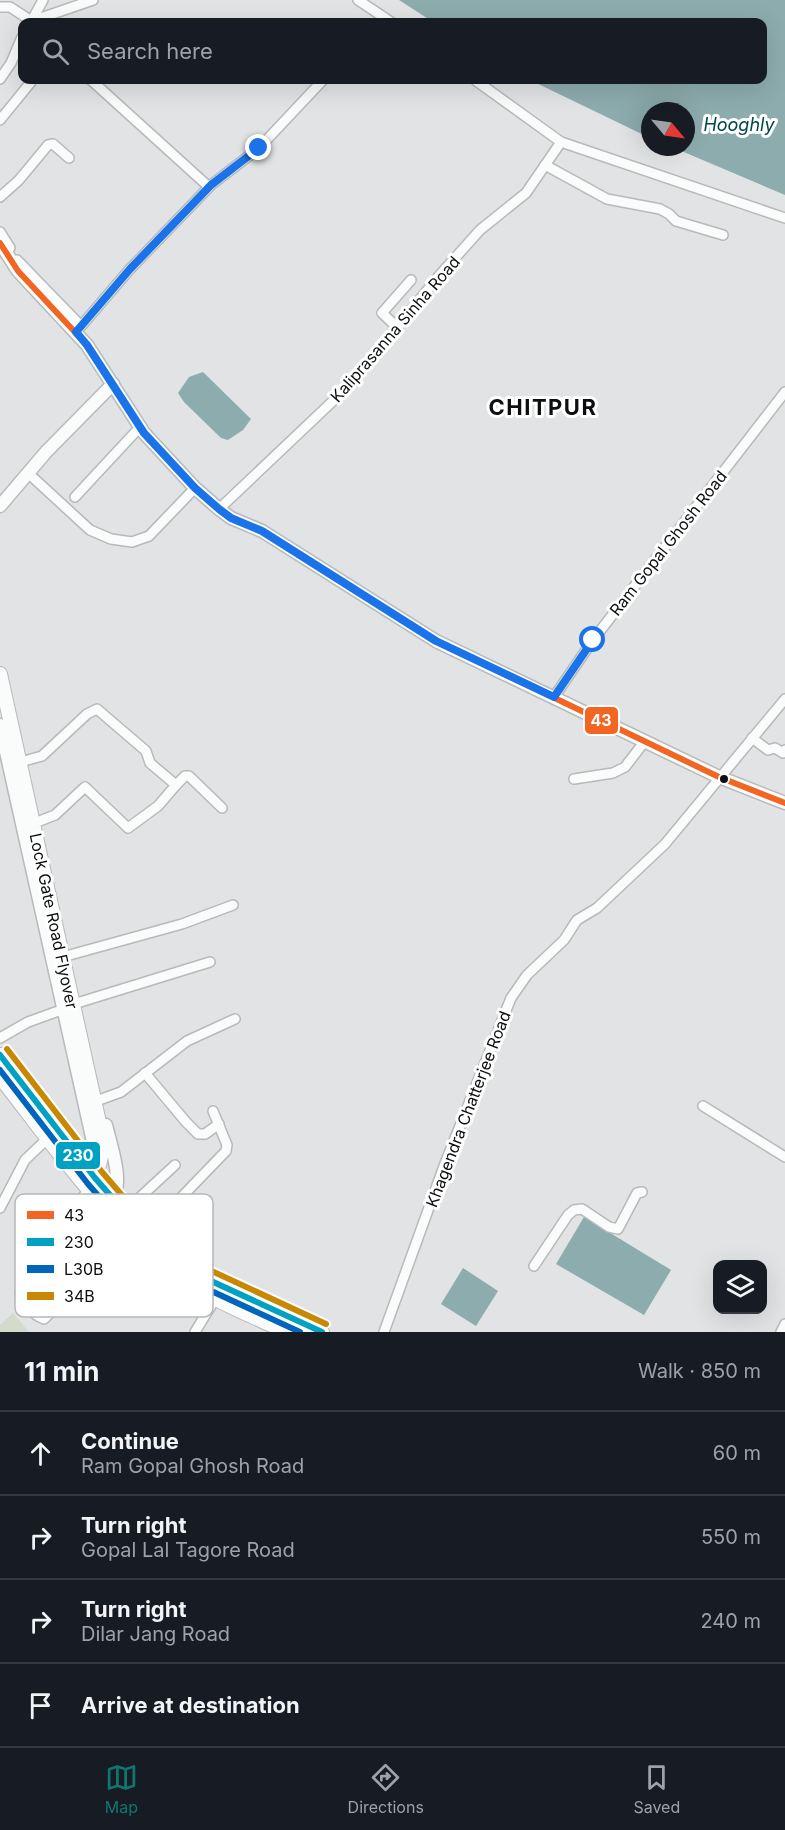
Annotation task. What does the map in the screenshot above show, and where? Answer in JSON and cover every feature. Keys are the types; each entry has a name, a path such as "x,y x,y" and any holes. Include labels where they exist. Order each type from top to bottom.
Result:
{"main road":[{"name":"Lock Gate Road Flyover","path":"1,670 103,1148 94,1179"},
{"path":"0,1054 103,1194"},
{"path":"0,1077 48,1138 94,1179"},
{"path":"213,1288 219,1293 322,1332"},
{"path":"213,1290 287,1332"}],"street":[{"path":"34,18 43,0"},
{"path":"43,18 93,0"},
{"path":"358,0 378,18"},
{"path":"0,7 6,3 27,18"},
{"path":"0,79 11,63 18,46"},
{"path":"0,120 29,84"},
{"path":"95,84 209,187"},
{"path":"78,328 130,269 209,187 259,148 319,84"},
{"path":"481,84 561,142 785,218"},
{"name":"Kaliprasanna Sinha Road","path":"219,509 353,382 438,277 480,230 526,193 561,142"},
{"path":"0,197 19,180 48,146 53,144 69,158"},
{"path":"545,165 607,199 660,209 676,221 723,235"},
{"path":"0,232 18,262 78,328 140,427 195,488 231,518 262,531 436,641 719,777 785,804"},
{"path":"0,243 18,271 78,328"},
{"path":"398,328 382,313 411,280"},
{"path":"0,506 28,473 113,384"},
{"name":"Ram Gopal Ghosh Road","path":"554,697 593,640 785,392"},
{"path":"75,497 140,427"},
{"path":"28,473 90,530 111,539 132,542 149,536 195,488"},
{"path":"1,670 24,761 114,1162 118,1187 114,1194"},
{"name":"Khagendra Chatterjee Road","path":"384,1332 444,1167 507,1005 527,975 562,942 577,920 597,908 664,844 785,699"},
{"path":"24,761 42,756 87,714 97,709 146,751 150,763 176,785"},
{"path":"0,725 64,1009 94,1179 80,1194"},
{"path":"752,738 768,750 775,748 783,753 785,750"},
{"path":"574,779 613,773 625,766 645,741"},
{"path":"37,822 55,815 85,787 128,828 158,806 185,776 189,776 222,808"},
{"path":"66,956 182,924 233,905"},
{"path":"77,1004 210,962"},
{"path":"0,1038 28,1022 64,1009"},
{"path":"99,1100 121,1092 187,1041 235,1019"},
{"path":"145,1073 198,1134 205,1134 219,1124"},
{"path":"703,1106 785,1157"},
{"path":"185,1194 226,1151 227,1145 213,1111"},
{"path":"0,1208 25,1160 48,1138"},
{"path":"144,1194 176,1165"},
{"path":"534,1266 568,1215 574,1210 582,1209 609,1227 618,1229 637,1193 642,1192"},
{"path":"213,1303 219,1293"},
{"path":"195,1332 204,1317"},
{"path":"781,1332 785,1324"}],"shaded area":[{"path":"13,1313 29,1332 0,1332 0,1325"}],"water":[{"name":"Hooghly","path":"399,0 785,0 785,195 693,156 695,156 695,102 641,102 641,134 538,84 767,84 767,18 427,18"},
{"path":"203,372 251,419 243,430 228,440 221,438 184,402 178,393 189,377"},
{"path":"584,1217 671,1270 644,1315 556,1264"},
{"path":"463,1268 498,1291 476,1326 441,1304"}],"transit line":[{"name":"43","path":"0,243 18,271 87,345 144,433 195,488 231,518 262,531 436,641 719,777 785,803"},
{"name":"34B","path":"7,1049 121,1194"},
{"name":"230","path":"0,1055 109,1194"},
{"name":"L30B","path":"0,1070 97,1194"},
{"name":"34B","path":"213,1272 326,1324"},
{"name":"230","path":"213,1282 322,1332"},
{"name":"L30B","path":"213,1292 300,1332"}],"district":[{"name":"CHITPUR","path":"543,407"}],"route":[{"path":"259,148 211,185 130,269 76,332 87,345 144,433 195,488 231,518 262,531 436,641 554,697 593,640"}]}
